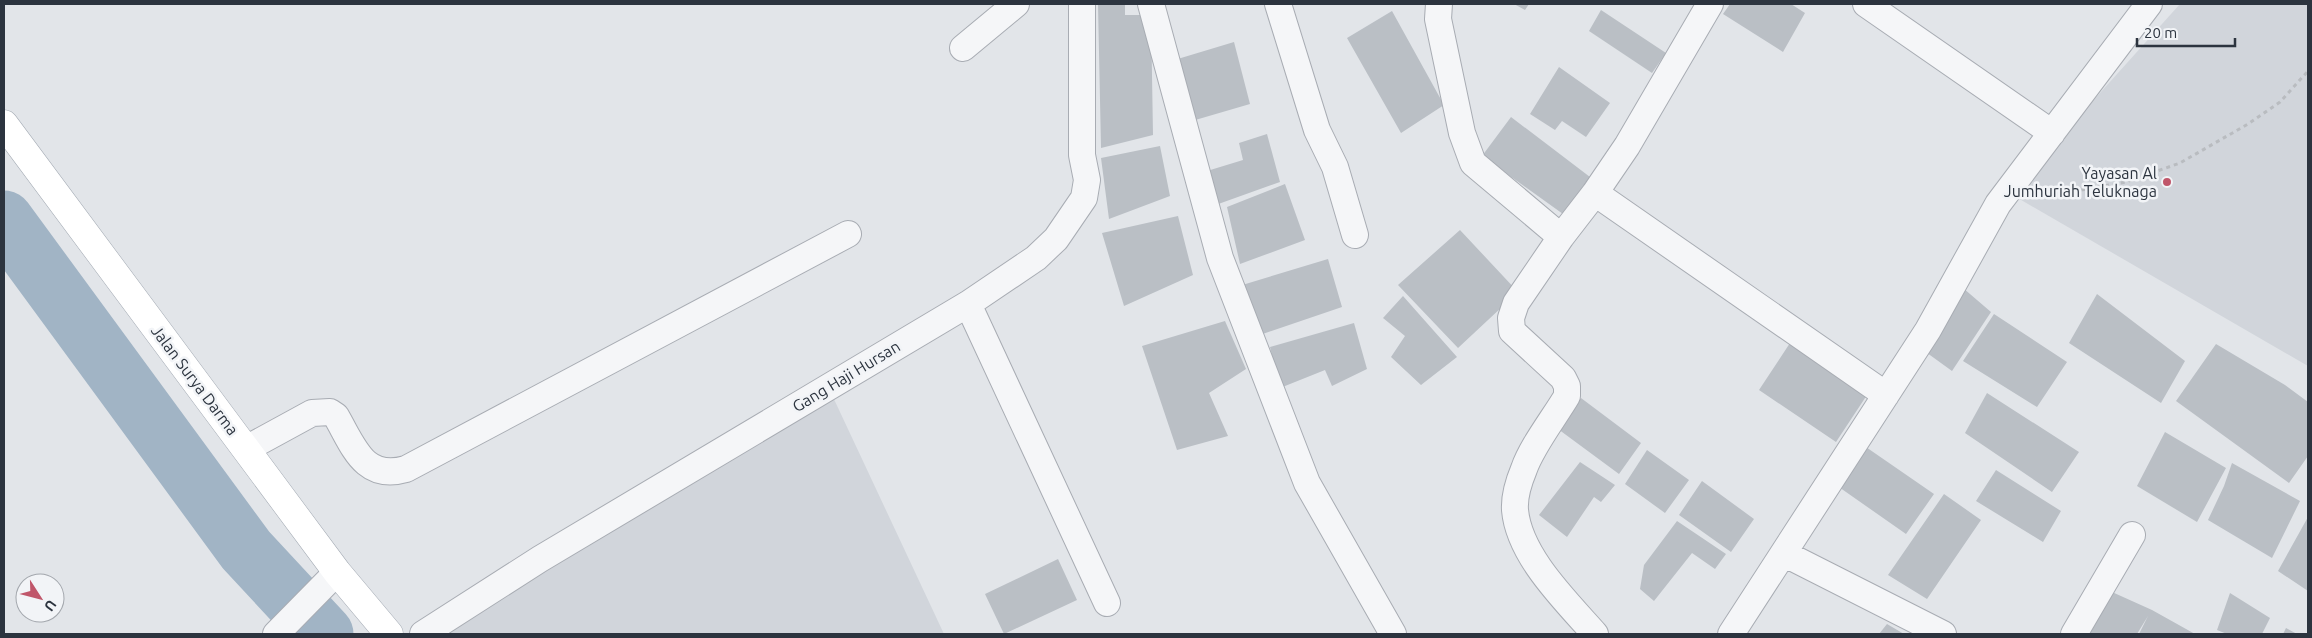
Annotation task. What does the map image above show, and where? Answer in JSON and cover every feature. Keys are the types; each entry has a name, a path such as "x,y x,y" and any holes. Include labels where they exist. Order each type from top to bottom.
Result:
{"main road":[{"name":"Jalan Surya Darma","path":"4,124 337,572 389,634"}],"street":[{"path":"963,48 1016,4"},
{"name":"Gang Haji Hursan","path":"422,634 540,559 968,304 1036,258 1056,239 1084,198 1086,180 1082,155 1082,4"},
{"path":"1151,4 1220,258 1307,483 1393,634"},
{"path":"1278,4 1317,130 1335,167 1355,235"},
{"path":"1439,4 1438,19 1462,134 1473,163 1561,237"},
{"path":"1595,634 1549,581 1532,555 1520,531 1515,509 1517,488 1524,466 1567,396 1567,386 1562,378 1512,331 1511,318 1516,303 1627,146 1710,4"},
{"path":"1866,4 2052,133"},
{"path":"1731,634 1785,554 1928,330 1998,204 2149,4"},
{"path":"1595,193 1886,394"},
{"path":"246,449 312,413 330,412 336,416 364,462 374,470 392,473 406,469 848,234"},
{"path":"968,304 1107,603"},
{"path":"2074,634 2132,534"},
{"path":"1785,554 1943,634"},
{"path":"276,634 337,572"}],"path":[{"path":"1998,204 2126,182 2180,163 2248,124 2280,102 2308,71"}],"shaded area":[{"name":"Yayasan Al Jumhuriah Teluknaga","path":"2180,4 2308,4 2308,366 2016,197 2064,133"},
{"path":"825,380 944,634 434,634"}],"building":[{"path":"1098,4 1125,4 1125,15 1151,15 1153,135 1101,148"},
{"path":"1514,4 1529,4 1525,10"},
{"path":"1730,4 1791,4 1805,13 1783,52 1723,14"},
{"path":"1601,10 1666,53 1652,73 1589,31"},
{"path":"1392,11 1444,105 1401,133 1347,38"},
{"path":"1234,42 1250,104 1185,123 1171,61"},
{"path":"1559,67 1610,103 1586,137 1562,121 1555,130 1530,114"},
{"path":"1511,117 1590,177 1563,214 1482,156"},
{"path":"1267,134 1280,182 1210,207 1207,171 1243,160 1239,143"},
{"path":"1160,146 1170,196 1109,219 1101,158"},
{"path":"1285,184 1305,240 1240,264 1227,207"},
{"path":"1178,216 1193,275 1124,306 1102,233"},
{"path":"1460,230 1518,292 1458,348 1398,285"},
{"path":"1328,259 1342,307 1254,337 1239,286"},
{"path":"1963,288 1991,312 1952,371 1923,350"},
{"path":"2097,294 2185,361 2161,403 2069,343"},
{"path":"1403,296 1457,357 1421,385 1391,357 1405,336 1383,318"},
{"path":"1994,314 2067,362 2037,407 1963,361"},
{"path":"1225,321 1246,369 1209,393 1228,436 1177,450 1142,346"},
{"path":"1354,323 1367,369 1332,386 1325,370 1280,388 1270,347"},
{"path":"1790,343 1867,395 1836,442 1759,390"},
{"path":"2216,344 2285,385 2308,402 2308,456 2289,483 2176,401"},
{"path":"1987,393 2079,452 2052,492 1965,433"},
{"path":"1581,398 1641,443 1619,474 1558,429"},
{"path":"2165,432 2226,468 2197,522 2137,486"},
{"path":"1863,445 1934,494 1906,534 1836,485"},
{"path":"1647,450 1689,480 1665,513 1625,484"},
{"path":"1580,462 1615,485 1601,502 1594,497 1567,537 1539,515"},
{"path":"2232,463 2300,501 2272,558 2208,520 2224,486"},
{"path":"1996,470 2061,511 2043,542 1976,501"},
{"path":"1702,481 1754,519 1731,552 1679,515"},
{"path":"1944,494 1981,520 1927,599 1888,575"},
{"path":"2308,517 2308,591 2278,571"},
{"path":"1677,521 1726,554 1715,569 1692,553 1654,601 1640,589 1644,565"},
{"path":"1058,559 1077,600 1004,634 985,594"},
{"path":"2112,592 2152,610 2195,634 2139,634 2148,616 2137,634 2086,634"},
{"path":"2230,593 2270,618 2262,634 2227,634 2217,630"},
{"path":"1887,624 1904,634 1879,634"},
{"path":"2286,628 2297,634 2283,634"}],"waterway":[{"path":"4,220 246,550 324,634"}],"place":[{"name":"Yayasan Al Jumhuriah Teluknaga","path":"2167,182"}]}
